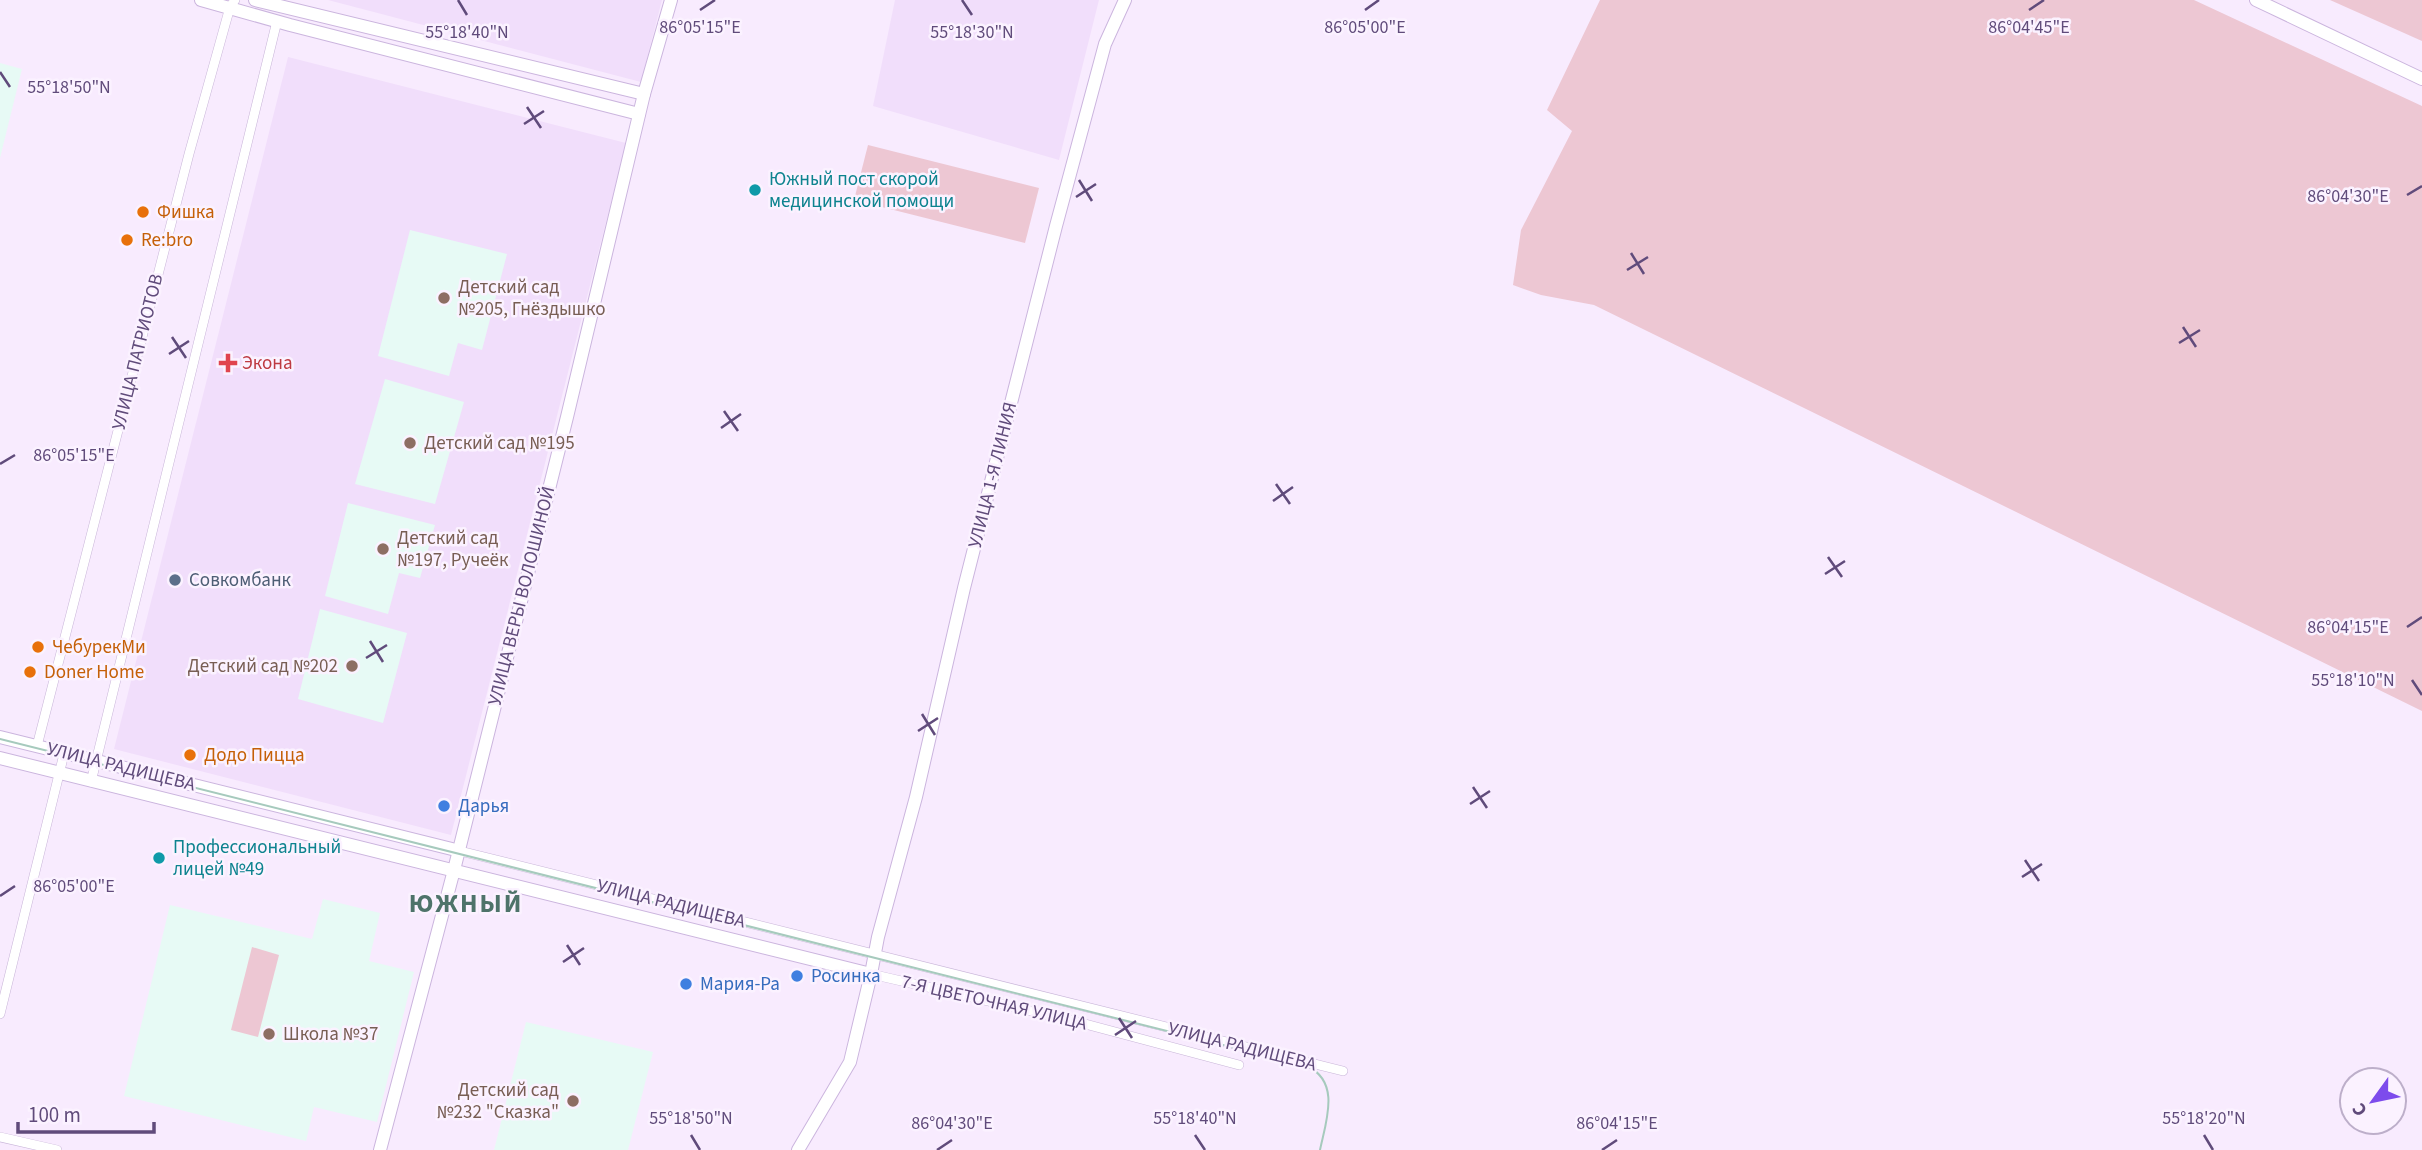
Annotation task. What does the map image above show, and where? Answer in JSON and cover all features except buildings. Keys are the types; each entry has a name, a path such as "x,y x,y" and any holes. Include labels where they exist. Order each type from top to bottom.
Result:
{"street":[{"path":"201,0 232,4 277,21 639,114"},
{"path":"255,0 644,94"},
{"name":"УЛИЦА ВЕРЫ ВОЛОШИНОЙ","path":"380,1150 459,851 564,430 639,114 671,0"},
{"name":"УЛИЦА 1-Я ЛИНИЯ","path":"871,974 916,797 964,588 1056,226 1105,44 1125,0"},
{"path":"2256,0 2422,79"},
{"name":"УЛИЦА ПАТРИОТОВ","path":"37,746 189,154 232,4"},
{"path":"91,782 277,21"},
{"path":"504,80 509,62"},
{"name":"УЛИЦА РАДИЩЕВА","path":"0,737 1343,1071"},
{"path":"0,1014 64,754"},
{"name":"УЛИЦА РАДИЩЕВА","path":"0,758 871,974"},
{"path":"798,1150 850,1062 871,974"},
{"name":"7-Я ЦВЕТОЧНАЯ УЛИЦА","path":"871,974 1070,1020 1239,1065"},
{"path":"0,1137 57,1150"}],"shaded area":[{"path":"328,0 662,0 641,82"},
{"path":"895,0 1099,0 1059,160 873,106"},
{"path":"1600,0 2194,0 2422,106 2422,711 1594,305 1541,295 1513,285 1521,230 1572,131 1547,110"},
{"path":"2330,0 2422,0 2422,41"},
{"path":"288,57 626,143 451,835 114,749"},
{"path":"0,63 22,69 0,158"},
{"path":"868,145 1039,188 1025,243 854,200"},
{"name":"Детский сад №205, Гнёздышко","path":"410,230 507,254 482,350 458,343 449,376 378,356"},
{"name":"Детский сад №195","path":"385,379 464,402 435,504 355,484"},
{"name":"Детский сад №197, Ручеёк","path":"348,503 435,525 420,578 399,573 388,614 325,596"},
{"name":"Детский сад №202","path":"320,609 407,633 383,723 298,699"},
{"name":"Школа №37","path":"323,899 380,913 369,961 414,972 377,1122 314,1107 306,1141 124,1096 170,905 312,939"},
{"path":"252,947 279,955 258,1037 231,1030"},
{"name":"Детский сад №232 \"Сказка\"","path":"526,1022 653,1052 628,1150 494,1150"}],"tram line":[{"path":"0,739 1307,1066 1318,1073 1328,1092 1329,1103 1320,1150"}],"place":[{"name":"Южный пост скорой медицинской помощи","path":"755,190"},
{"name":"Фишка","path":"143,212"},
{"name":"Re:bro","path":"127,240"},
{"name":"Детский сад №205, Гнёздышко","path":"444,298"},
{"name":"Экона","path":"228,363"},
{"name":"Детский сад №195","path":"410,443"},
{"name":"Детский сад №197, Ручеёк","path":"383,549"},
{"name":"Совкомбанк","path":"175,580"},
{"name":"ЧебурекМи","path":"38,647"},
{"name":"Детский сад №202","path":"352,666"},
{"name":"Doner Home","path":"30,672"},
{"name":"Додо Пицца","path":"190,755"},
{"name":"Дарья","path":"444,806"},
{"name":"Профессиональный лицей №49","path":"159,858"},
{"name":"Росинка","path":"797,976"},
{"name":"Мария-Ра","path":"686,984"},
{"name":"Школа №37","path":"269,1034"},
{"name":"Детский сад №232 \"Сказка\"","path":"573,1101"}],"district":[{"name":"ЮЖНЫЙ","path":"466,903"}]}
